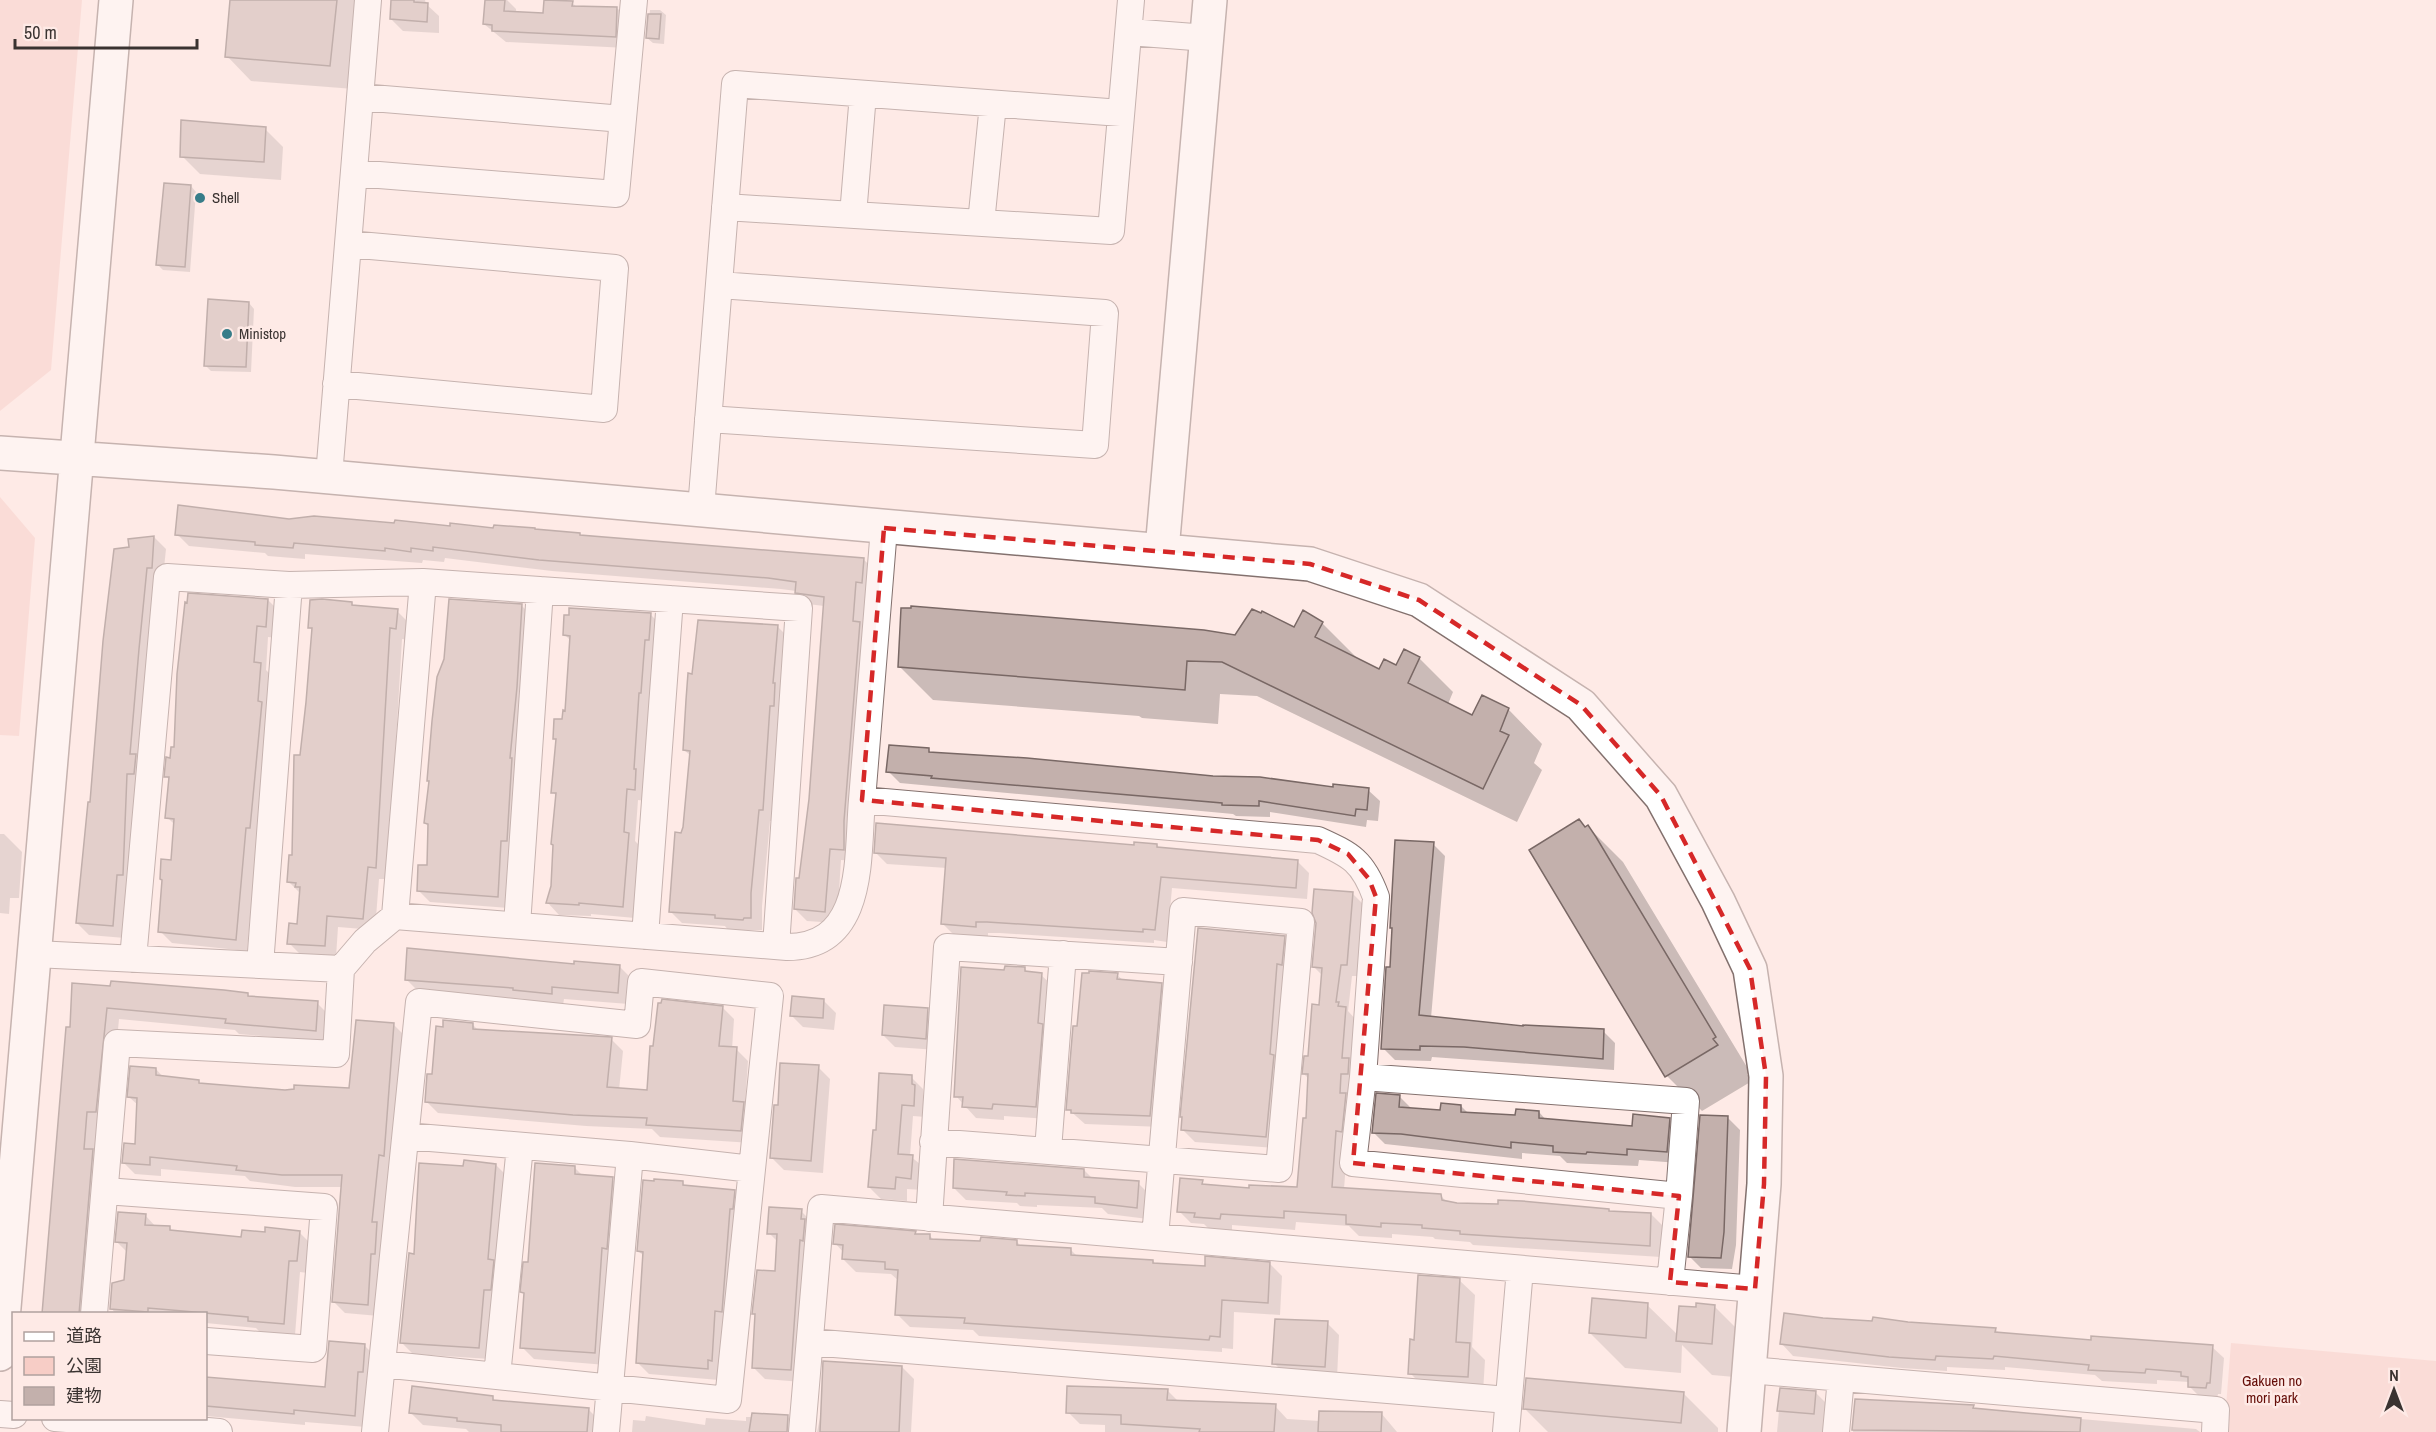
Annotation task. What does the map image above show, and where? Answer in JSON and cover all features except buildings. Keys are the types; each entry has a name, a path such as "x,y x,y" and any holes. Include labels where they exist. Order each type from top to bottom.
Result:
{"street":[{"path":"0,1353 9,1138 35,954 116,0"},
{"path":"329,476 368,0"},
{"path":"354,173 616,194 634,0"},
{"path":"725,207 1111,231 1131,0"},
{"path":"1162,550 1210,0"},
{"path":"1128,32 1207,38"},
{"path":"701,509 735,84 1121,113"},
{"path":"853,215 863,94"},
{"path":"360,97 623,119"},
{"path":"981,223 993,104"},
{"path":"336,384 604,409 605,398 615,268 348,244"},
{"path":"708,419 1095,445 1105,313 719,285"},
{"path":"0,453 329,476 701,509 884,528 1310,564 1419,600 1581,705 1661,796 1718,901 1750,969 1766,1076 1764,1184 1744,1432"},
{"path":"94,1312 117,1043 336,1054 341,969 365,941 395,916 800,947 816,943 831,934 844,917 853,894 884,528"},
{"path":"133,959 167,577 289,585 423,582 800,608 776,946"},
{"path":"395,916 423,582"},
{"path":"260,965 289,585"},
{"path":"516,925 540,590"},
{"path":"645,936 670,599"},
{"path":"861,800 1318,840 1348,854 1369,879 1376,897 1363,1077 1353,1163 1679,1196"},
{"path":"933,1142 1162,1158 1279,1169 1301,922 1183,911 1179,962 1162,1158 1155,1237"},
{"path":"929,1218 947,946 1179,962"},
{"path":"35,954 341,969"},
{"path":"1048,1150 1063,954"},
{"path":"375,1432 419,1002 637,1024 641,982 770,996 728,1400 382,1364"},
{"path":"1363,1077 1686,1101 1670,1282"},
{"path":"406,1136 630,1155 752,1169"},
{"path":"497,1376 520,1146"},
{"path":"606,1432 630,1155"},
{"path":"105,1191 324,1207 314,1349 207,1341"},
{"path":"802,1432 821,1208 1755,1289"},
{"path":"1506,1432 1520,1269"},
{"path":"810,1342 1508,1400"},
{"path":"1749,1370 2216,1410 2215,1432"},
{"path":"1836,1432 1841,1378"},
{"path":"85,1420 219,1432"}],"highlighted area":[{"path":"884,528 1310,564 1419,600 1581,705 1661,796 1750,969 1766,1076 1764,1184 1755,1289 1670,1282 1679,1196 1353,1163 1376,897 1369,879 1348,854 1318,840 862,800"}],"green space":[{"path":"0,0 82,0 51,370 0,411"},
{"path":"0,497 35,538 19,736 0,735"},
{"name":"Gakuen no mori park","path":"2231,1343 2436,1361 2436,1432 2224,1432"}],"place":[{"name":"Shell","path":"200,198"},
{"name":"Ministop","path":"227,334"}]}
